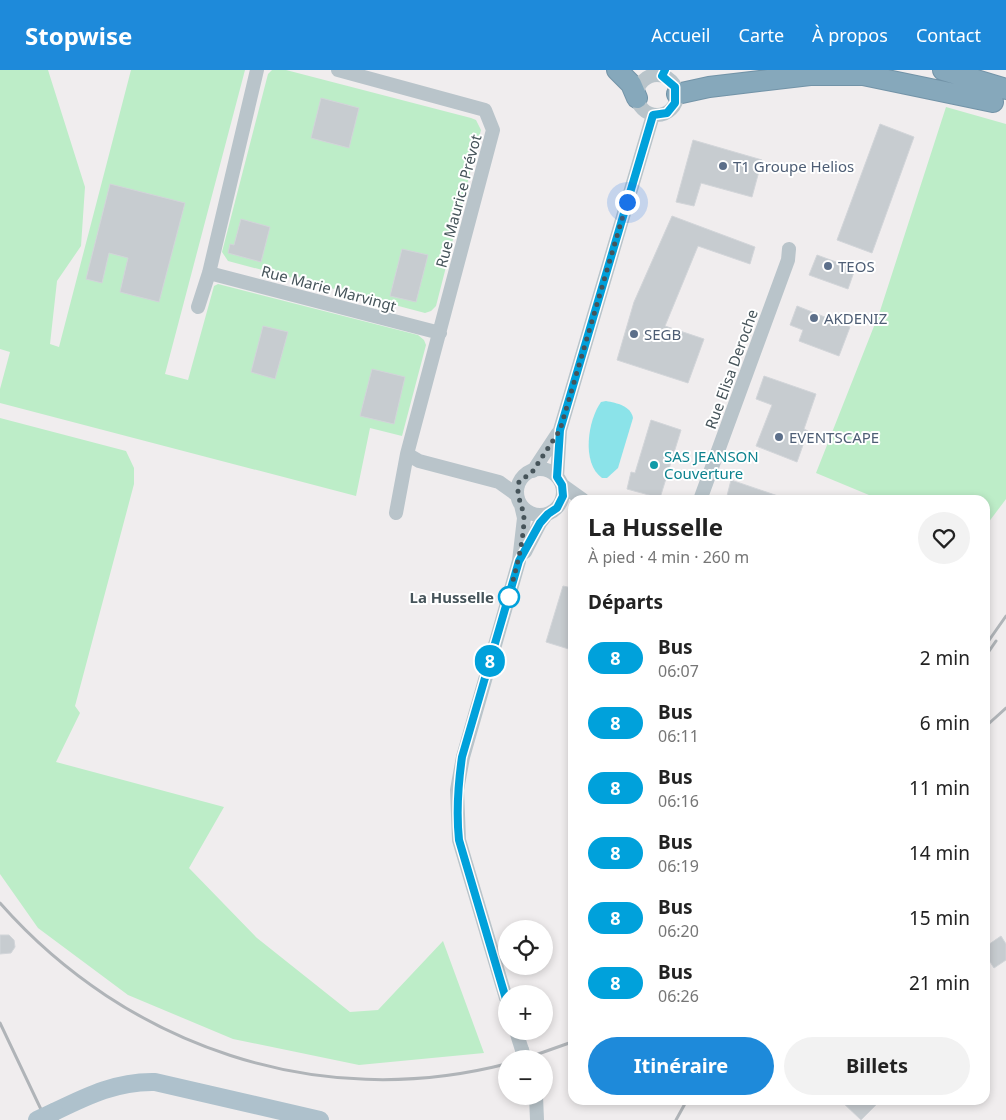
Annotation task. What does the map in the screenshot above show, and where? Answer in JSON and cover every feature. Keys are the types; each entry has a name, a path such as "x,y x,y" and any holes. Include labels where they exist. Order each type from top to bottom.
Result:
{"highway":[{"path":"617,70 631,84 637,98"},
{"path":"888,70 1002,99"},
{"path":"942,70 1002,99"},
{"path":"975,70 1006,81"},
{"path":"677,94 709,87 810,75 863,76 1002,99"}],"main road":[{"path":"37,1120 104,1089 132,1083 155,1082 320,1120"}],"street":[{"path":"198,307 209,273 257,70"},
{"name":"Rue Maurice Prévot","path":"338,70 485,110 494,130 440,333"},
{"path":"664,73 672,83 677,94 675,103 667,113 653,115 641,108 637,98 638,90 644,80 664,73"},
{"path":"519,561 540,523 563,496 559,481 560,430 653,115"},
{"name":"Rue Elisa Deroche","path":"702,495 788,260 789,249"},
{"name":"Rue Marie Marvingt","path":"209,273 440,333"},
{"path":"396,513 407,454 440,333"},
{"path":"502,985 459,840 456,815 462,757 519,561 524,518 519,500 519,482 528,474 560,430"},
{"path":"407,454 419,461 499,482 534,515 568,505"},
{"path":"499,482 547,471 577,495"},
{"path":"536,1105 537,1120"}],"green space":[{"path":"0,70 48,70 85,187 81,246 57,281 50,344 59,347 131,70 245,70 165,374 188,380 214,286 218,284 418,335 424,340 426,345 402,436 370,428 356,496 0,403 0,389 10,352 0,349"},
{"path":"272,70 286,70 476,120 481,130 436,306 431,311 425,313 228,261 222,252 268,74"},
{"path":"946,107 1006,124 1006,499 990,520 990,495 869,495 816,473 880,311"},
{"path":"0,418 126,451 134,468 134,484 75,706 80,713 56,762 224,807 189,868 257,938 350,1012 378,1010 443,941 484,1053 359,1065 233,1039 128,995 38,928 0,874"}],"water":[{"path":"606,401 626,408 633,418 618,468 607,478 602,478 595,471 591,462 589,441 596,410 601,402"}],"building":[{"path":"321,98 359,108 349,148 311,138"},
{"path":"880,124 914,137 872,253 837,240"},
{"path":"693,140 762,160 752,197 701,183 694,206 676,202"},
{"path":"110,184 185,203 159,302 120,292 128,258 109,253 102,283 86,279"},
{"path":"672,216 755,247 750,264 698,246 665,326 704,339 688,383 617,360 634,302"},
{"path":"241,219 270,227 261,262 228,253 230,244 234,245"},
{"path":"402,249 428,255 416,302 390,296"},
{"path":"817,255 855,269 848,289 809,275"},
{"path":"797,306 850,327 839,356 799,341 803,330 790,325"},
{"path":"263,326 288,332 275,379 251,372"},
{"path":"372,369 405,377 394,424 360,416"},
{"path":"764,376 816,394 804,429 808,431 797,462 756,446 772,405 756,399"},
{"name":"SAS JEANSON Couverture","path":"651,420 681,430 661,495 649,495 627,489 631,472 635,473"},
{"path":"731,480 775,495 727,495"},
{"path":"563,586 568,587 568,649 546,642"},
{"path":"0,935 9,935 14,940 15,947 11,953 0,954"},
{"path":"1001,936 1006,944 1006,960 994,968 990,962 990,944"},
{"path":"845,1105 876,1105 861,1120"}],"railway":[{"path":"990,639 1006,616"},
{"path":"990,650 996,641"},
{"path":"990,722 1006,708"},
{"path":"0,903 51,953 106,996 167,1030 230,1056 297,1072 366,1079 436,1077 498,1065"},
{"path":"0,1023 46,1120"},
{"path":"549,1050 568,1043"},
{"path":"676,1120 684,1105"}],"bus line":[{"name":"8","path":"502,985 459,840 456,815 457,790 462,757 519,561 540,523 557,508 563,496 562,485 557,477 556,458 560,430 653,115 667,113 675,103 677,94 675,87 667,78 662,76 665,70"}],"place":[{"name":"T1 Groupe Helios","path":"723,166"},
{"name":"TEOS","path":"828,266"},
{"name":"AKDENIZ","path":"814,318"},
{"name":"SEGB","path":"634,334"},
{"name":"EVENTSCAPE","path":"779,437"},
{"name":"SAS JEANSON Couverture","path":"654,465"},
{"name":"La Husselle","path":"509,597"}],"route":[{"path":"509,597 523,540 524,518 517,495 517,488 523,477 533,471 541,461 560,430 627,202"}]}
